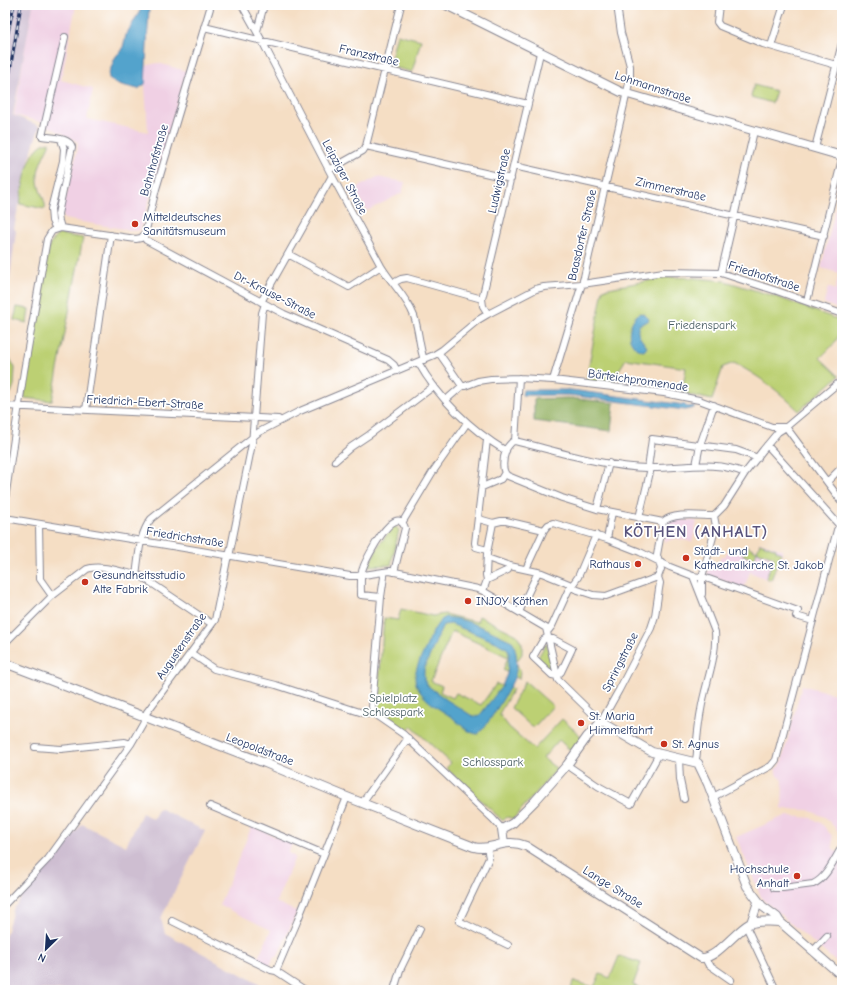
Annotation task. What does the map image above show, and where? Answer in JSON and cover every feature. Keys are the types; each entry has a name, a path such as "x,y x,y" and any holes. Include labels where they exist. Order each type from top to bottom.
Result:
{"main road":[{"name":"Lohmannstraße","path":"446,5 540,53 627,94 815,148 842,158"},
{"name":"Leopoldstraße","path":"5,663 265,763 474,847 488,847 505,843"},
{"path":"601,722 647,749 659,754 695,762 700,765 746,882 758,902 842,976"},
{"name":"Springstraße","path":"502,829 518,820 567,765 587,737 601,722"},
{"path":"502,829 505,843"},
{"name":"Lange Straße","path":"505,843 516,843 531,849 698,956 705,958"},
{"path":"705,958 711,956 748,925 758,902"},
{"path":"748,925 768,921 780,922"}],"street":[{"name":"Bahnhofstraße","path":"143,236 146,232 156,189 211,5"},
{"name":"Leipziger Straße","path":"242,5 381,266 409,306 414,317 422,370 434,386 467,423 487,440 506,451"},
{"path":"256,31 264,5"},
{"path":"329,170 363,151 366,146 401,5"},
{"name":"Baasdorfer Straße","path":"553,380 582,284 631,75 616,5"},
{"path":"719,5 717,22 720,26 771,46 836,65"},
{"path":"771,46 784,5"},
{"name":"Franzstraße","path":"204,27 528,104"},
{"path":"59,228 58,214 72,147 70,142 42,136 65,37"},
{"path":"815,148 842,43"},
{"name":"Ludwigstraße","path":"482,299 540,53"},
{"path":"721,273 754,131"},
{"path":"366,146 511,178"},
{"path":"807,301 842,158"},
{"name":"Zimmerstraße","path":"514,166 824,236"},
{"name":"Augustenstraße","path":"5,904 48,859 131,744 147,712 212,624 216,614 243,493 252,444 263,303 288,254 332,176"},
{"path":"5,499 47,239 50,233 59,228 136,239 143,236"},
{"path":"86,410 110,235"},
{"name":"Dr.-Krause-Straße","path":"143,236 146,240 284,314 388,360 394,365 397,371"},
{"path":"288,254 349,287 381,266"},
{"name":"Friedhofstraße","path":"284,418 439,353 478,320 544,287 582,284 664,272 721,273 842,314"},
{"path":"393,283 407,278 482,299 483,306 488,314"},
{"path":"439,353 462,386 446,400"},
{"path":"515,441 519,378"},
{"name":"Bärteichpromenade","path":"462,386 491,379 519,378 553,380 664,393 679,395 714,405 772,427 786,427"},
{"path":"504,474 578,504 639,518 663,522 667,518 678,516 714,516 731,496 745,473 758,458 767,444 778,432 842,380"},
{"path":"335,460 434,386"},
{"path":"696,465 700,445 714,405"},
{"name":"Friedrich-Ebert-Straße","path":"5,406 270,420 284,418"},
{"path":"136,575 141,541 146,527 154,516 252,436 284,418"},
{"path":"402,523 424,486 467,423"},
{"path":"786,427 842,502"},
{"path":"639,518 650,468 652,439 736,450 758,458"},
{"path":"487,440 475,545 478,548 487,550"},
{"path":"504,474 506,451 512,442 515,441 609,463 650,468 696,465 735,469 745,473"},
{"path":"713,797 771,766 776,760 813,621 841,525 767,444"},
{"path":"597,509 609,463"},
{"path":"827,482 842,467"},
{"path":"482,487 504,474"},
{"path":"607,539 612,512"},
{"path":"702,596 702,577 716,526 714,516"},
{"name":"Friedrichstraße","path":"5,518 350,576 394,572 483,590 544,626 548,631"},
{"path":"479,519 493,523 506,521 544,530"},
{"path":"381,597 361,595 362,568 370,552 391,523 396,521 404,525 405,532 394,572"},
{"name":"Springstraße","path":"601,722 651,628 655,616 660,583 658,577 661,569 657,555 663,522"},
{"path":"483,590 487,580 487,550 493,523"},
{"path":"526,569 544,530 548,525 553,523 596,535 640,552 658,562 693,576 702,577 796,610 798,611 796,616 813,621"},
{"path":"39,524 40,579 52,596"},
{"path":"556,676 548,631 584,563 596,535"},
{"path":"487,558 510,566 538,572 569,584 588,595 606,596 658,577"},
{"path":"487,580 508,570 510,566"},
{"path":"5,643 52,596 91,567 141,576 212,624"},
{"path":"374,714 372,707 384,577 383,572"},
{"path":"519,612 538,572"},
{"path":"693,576 702,596 716,636 701,709 697,739 697,756 695,762"},
{"path":"556,676 561,672 572,649 549,639 543,640 533,658 552,675 556,676 601,722"},
{"path":"191,653 214,669 276,685 366,714 374,714 399,730 408,738 502,829"},
{"path":"362,803 408,738"},
{"path":"35,747 61,748 125,742 131,744"},
{"path":"567,765 598,786 631,804 659,754"},
{"path":"680,758 680,780 684,799"},
{"path":"276,971 347,797"},
{"path":"210,806 324,854"},
{"path":"488,847 489,858 459,921 508,945"},
{"path":"774,888 813,884 818,882 823,878 842,847"},
{"path":"172,920 271,970 276,971 305,990"},
{"path":"748,925 776,990"},
{"path":"394,990 400,970 420,929"},
{"path":"813,951 827,936"},
{"name":"Lange Straße","path":"705,958 708,964 731,980"}],"shaded area":[{"path":"5,5 33,5 13,115 40,126 25,174 14,228 16,231 10,278 5,298"},
{"path":"33,5 76,5 61,80 93,89 87,119 148,132 144,71 148,65 158,63 186,71 140,230 136,231 64,219 62,213 78,142 41,122 14,115"},
{"path":"377,177 405,182 402,193 367,211 355,189"},
{"path":"842,182 842,311 824,303 828,287 835,290 839,273 821,268"},
{"path":"674,519 697,521 692,542 675,538 665,542 663,537 666,523"},
{"path":"760,542 783,550 771,581 750,572 744,588 707,574 711,563 718,565 721,556 725,557 728,549 742,554 746,546 757,550"},
{"path":"802,685 842,696 842,820 839,832 825,817 808,810 782,809 783,780 778,776 775,769 780,766 782,761"},
{"path":"159,808 205,831 161,919 165,933 270,990 5,990 5,937 13,910 21,898 82,824 126,846 142,813 153,819"},
{"name":"Hochschule Anhalt","path":"789,816 812,818 821,823 832,836 833,850 842,854 842,967 762,899 736,837 780,818"},
{"path":"252,826 292,844 288,853 295,857 276,902 297,912 277,957 274,956 270,966 257,960 271,930 219,905"}],"green space":[{"path":"397,34 421,40 412,72 389,66"},
{"path":"754,85 776,91 772,103 751,97"},
{"path":"49,142 40,165 38,175 39,187 45,209 20,204 24,181 31,158 40,146"},
{"path":"58,234 83,238 52,401 24,398 49,246"},
{"name":"Friedenspark","path":"669,277 725,281 777,297 842,321 842,327 838,337 832,346 820,358 839,376 799,411 768,384 734,363 723,367 712,400 682,393 686,368 626,359 619,370 617,370 614,385 586,381 603,289"},
{"path":"17,307 29,309 27,323 14,320"},
{"path":"5,349 15,368 14,385 11,393 5,395"},
{"path":"569,398 614,403 611,431 534,421 534,399"},
{"path":"393,527 396,527 399,530 391,565 368,566 379,545"},
{"path":"760,543 776,549 776,551 781,553 771,580 766,578 774,557 757,551"},
{"path":"746,546 757,551 754,559 743,555"},
{"name":"Schlosspark","path":"401,609 433,616 444,614 477,622 479,616 517,635 522,644 522,654 516,662 520,671 519,679 503,670 508,657 452,631 431,681 442,686 440,692 453,698 456,693 481,705 496,684 513,689 499,714 509,727 534,749 562,719 582,737 571,751 559,740 543,758 557,769 513,819 507,817 503,821 446,768 451,763 411,726 407,731 379,711 377,705 384,618 398,620"},
{"path":"547,644 552,671 537,659"},
{"path":"525,681 553,706 533,728 511,708"},
{"path":"619,956 641,963 633,985 644,990 571,990 573,981 594,987 600,974 610,978"}],"water":[{"path":"144,7 149,8 145,84 138,89 114,82 109,78 109,75 116,57 122,51 126,35 141,9"},
{"path":"640,313 644,314 649,319 648,321 639,325 638,328 638,334 647,347 643,351 634,346 629,336 630,327 634,319"},
{"path":"523,390 571,390 685,405 687,407 694,406 694,408 685,410 569,395 522,395"},
{"path":"445,617 454,618 479,626 512,641 515,649 516,667 513,680 493,715 478,734 468,731 453,718 428,701 416,683 415,676 419,662 434,630","holes":["451,624 496,642 508,649 507,674 502,686 480,715 474,717 428,686 424,680 424,669 443,625"]}],"railway":[{"path":"5,46 14,5"},
{"path":"5,100 21,5"}],"place":[{"name":"Mitteldeutsches Sanitätsmuseum","path":"135,224"},
{"name":"Stadt- und Kathedralkirche St. Jakob","path":"686,558"},
{"name":"Rathaus","path":"638,564"},
{"name":"Gesundheitsstudio Alte Fabrik","path":"85,582"},
{"name":"INJOY Köthen","path":"468,601"},
{"name":"St. Maria Himmelfahrt","path":"581,723"},
{"name":"St. Agnus","path":"664,744"},
{"name":"Hochschule Anhalt","path":"797,876"}],"district":[{"name":"KÖTHEN (ANHALT)","path":"696,532"}],"park label":[{"name":"Spielplatz Schlosspark","path":"393,705"}]}
